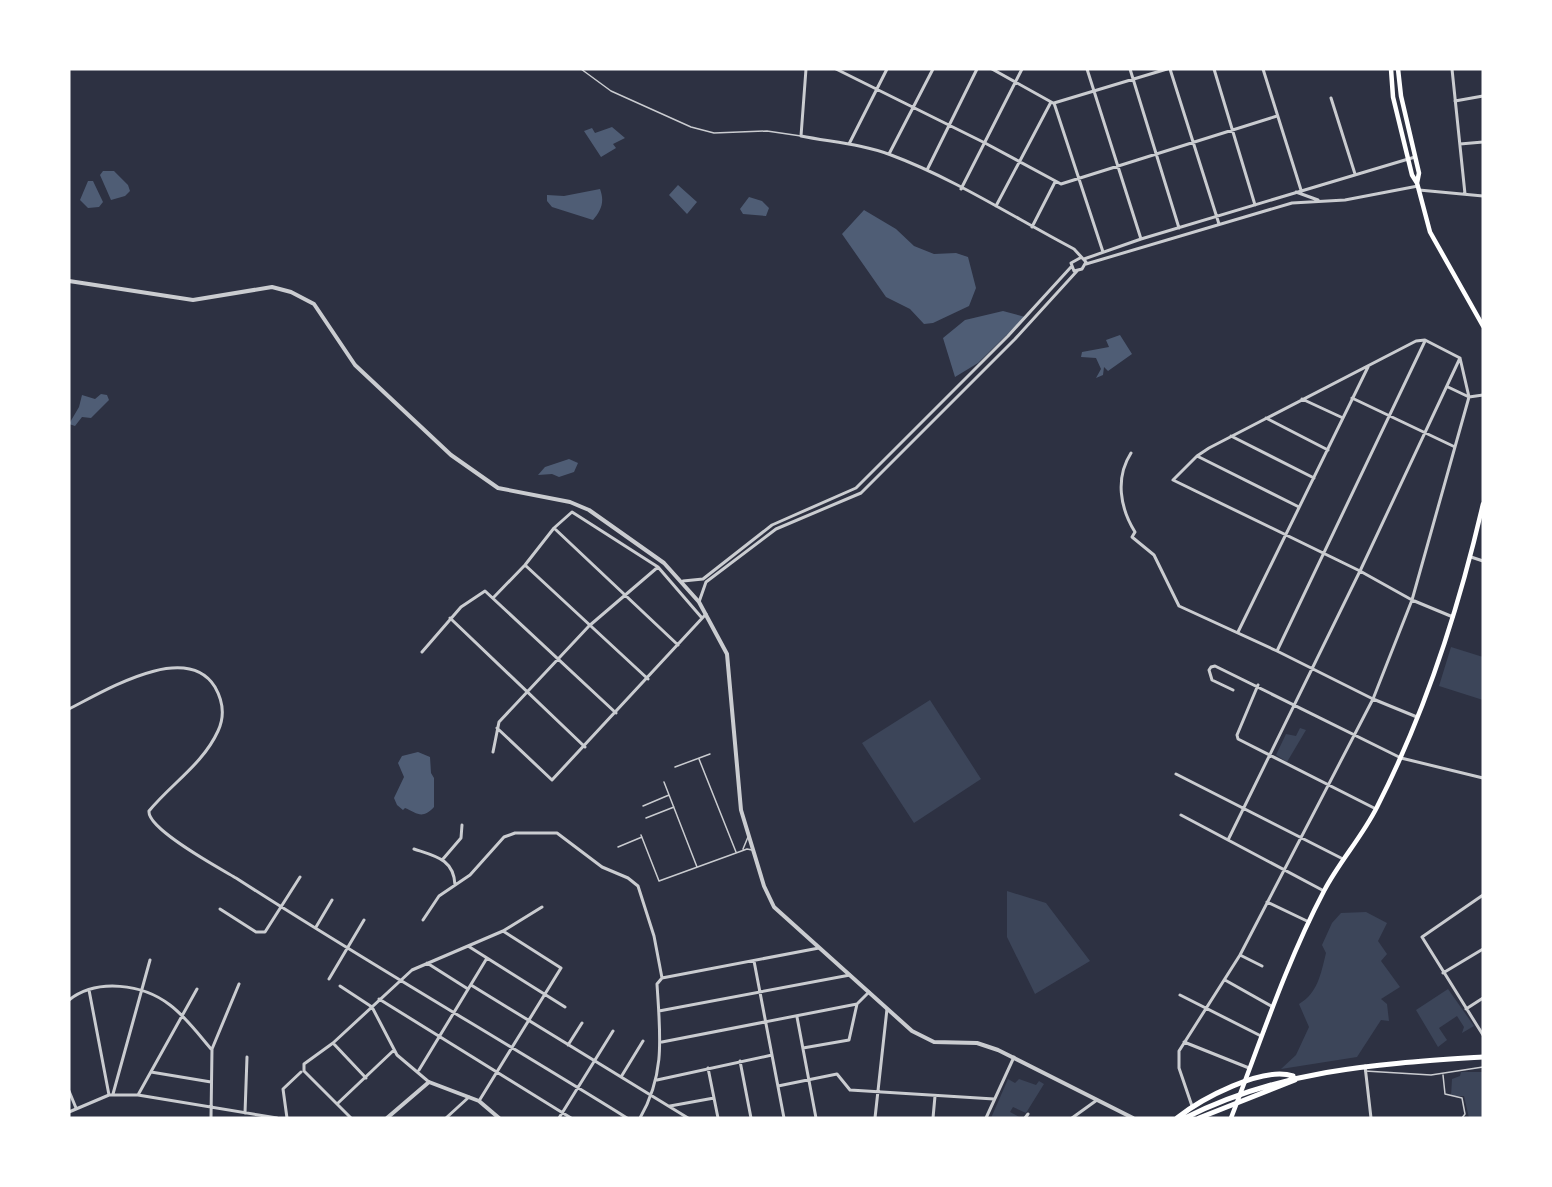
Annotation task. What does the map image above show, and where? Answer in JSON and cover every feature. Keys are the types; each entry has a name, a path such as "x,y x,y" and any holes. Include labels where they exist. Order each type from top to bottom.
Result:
{"main road":[{"path":"1390,69 1393,97 1412,175 1418,186 1430,232 1483,326"},
{"path":"1398,69 1419,173 1418,186"},
{"path":"1231,1118 1309,922 1324,891 1376,809 1401,758 1443,651 1471,557 1483,504"},
{"path":"1185,1118 1256,1087 1295,1077 1483,1057"},
{"path":"1177,1118 1192,1106 1243,1083 1272,1074 1295,1077"},
{"path":"1199,1118 1306,1075"}],"street":[{"path":"806,69 801,136 889,154 927,170 1074,249 1086,264"},
{"path":"836,69 950,125 1061,184 1277,116"},
{"path":"849,144 887,69"},
{"path":"889,154 933,69"},
{"path":"927,170 978,69"},
{"path":"992,69 1053,103 1103,252"},
{"path":"961,189 1022,69"},
{"path":"1087,69 1142,238"},
{"path":"1130,69 1179,228"},
{"path":"996,207 1053,103 1168,69 1219,225"},
{"path":"1214,69 1255,205"},
{"path":"1263,69 1301,190"},
{"path":"1452,69 1465,194"},
{"path":"1455,101 1483,96"},
{"path":"1331,98 1355,174"},
{"path":"1460,144 1483,142"},
{"path":"683,581 703,579 772,525 856,488 1008,336 1071,267 1073,261 1142,238 1415,157"},
{"path":"1032,227 1055,182"},
{"path":"699,602 706,582 776,529 861,492 1015,339 1086,264 1292,203 1346,200 1418,186 1483,196"},
{"path":"1296,192 1319,200"},
{"path":"1071,267 1077,271"},
{"path":"69,281 193,300 272,287 291,292 314,304 355,365 451,454 498,488 570,502 588,510 664,563 683,581 699,602 704,616 727,654 739,798 752,850 774,907 912,1031 934,1042 977,1042 1014,1057 1133,1118"},
{"path":"1453,617 1412,600 1360,571 1173,480 1197,456 1231,436 1419,340 1425,340 1460,358"},
{"path":"1277,651 1425,340"},
{"path":"1228,840 1449,387 1460,358"},
{"path":"1192,1106 1179,1068 1179,1051 1208,1009 1240,955 1284,868 1330,786 1372,699 1412,600 1469,398 1460,358"},
{"path":"1238,632 1369,365"},
{"path":"1449,387 1469,398 1483,395"},
{"path":"1352,398 1455,447"},
{"path":"1302,399 1343,418"},
{"path":"1266,418 1328,450"},
{"path":"1231,436 1314,478"},
{"path":"1131,453 1120,477 1122,496 1135,532 1132,537 1154,555 1179,606 1238,632 1372,699 1416,717"},
{"path":"1197,456 1299,507"},
{"path":"494,598 525,565 554,528 568,514 576,513 658,567 704,616"},
{"path":"554,528 678,645"},
{"path":"1471,557 1483,561"},
{"path":"525,565 648,679"},
{"path":"494,752 497,728 526,692 589,626 658,567"},
{"path":"422,652 450,618 485,591 616,713"},
{"path":"497,728 552,780 704,616"},
{"path":"450,618 585,747"},
{"path":"1233,690 1212,680 1209,670 1211,667 1215,666 1258,685 1401,758 1483,778"},
{"path":"69,709 148,672 170,668 203,675 212,683 220,697 222,720 217,732 191,770 149,810 151,820 165,832 282,906 627,1118"},
{"path":"1258,685 1237,735 1241,740 1376,809"},
{"path":"1176,774 1343,859"},
{"path":"1181,815 1324,891"},
{"path":"443,859 461,838 462,825"},
{"path":"423,920 432,903 470,875 510,834 557,832 609,872 628,878 638,886 654,936 662,978"},
{"path":"414,849 443,859 450,866 455,885"},
{"path":"219,909 261,933 267,930 300,877"},
{"path":"1483,896 1423,935 1422,939 1483,1035"},
{"path":"316,927 332,900"},
{"path":"1267,902 1309,922"},
{"path":"351,1118 303,1068 306,1063 333,1043 399,979 426,962 503,931 542,907"},
{"path":"329,980 364,920"},
{"path":"479,1101 561,968 503,931"},
{"path":"468,946 565,1007"},
{"path":"640,1118 653,1096 657,1080 662,1042 657,984 662,978 819,948"},
{"path":"1443,973 1483,949"},
{"path":"1240,955 1262,966"},
{"path":"419,1070 487,958"},
{"path":"111,1094 150,960"},
{"path":"754,961 784,1118"},
{"path":"426,962 468,990"},
{"path":"659,1011 850,975"},
{"path":"1225,980 1274,1007"},
{"path":"210,1118 212,1049 239,984"},
{"path":"471,985 688,1118"},
{"path":"69,1000 89,990 107,986 141,991 160,998 182,1016 212,1049"},
{"path":"340,986 372,1007 401,1059 419,1070 429,1082 479,1101 499,1118"},
{"path":"138,1095 197,989"},
{"path":"89,990 111,1094"},
{"path":"802,1048 849,1040 857,1004 869,992"},
{"path":"1180,995 1262,1036"},
{"path":"1466,1009 1483,998"},
{"path":"379,999 438,1038 571,1118"},
{"path":"662,1042 857,1004"},
{"path":"875,1118 887,1009"},
{"path":"797,1017 816,1118"},
{"path":"568,1045 582,1023"},
{"path":"559,1118 613,1031"},
{"path":"621,1077 643,1041"},
{"path":"1184,1042 1249,1068"},
{"path":"333,1043 366,1078"},
{"path":"337,1104 394,1050"},
{"path":"657,1080 772,1055"},
{"path":"986,1118 1014,1057"},
{"path":"245,1113 248,1058"},
{"path":"740,1061 751,1118"},
{"path":"708,1068 718,1118"},
{"path":"1365,1068 1371,1118"},
{"path":"151,1072 212,1082"},
{"path":"287,1118 283,1089 301,1072"},
{"path":"778,1086 837,1074 850,1090 994,1100"},
{"path":"387,1118 429,1082"},
{"path":"69,1091 76,1108"},
{"path":"69,1112 111,1094 138,1095 277,1118"},
{"path":"933,1118 935,1095"},
{"path":"446,1118 469,1096"},
{"path":"670,1106 714,1098"},
{"path":"1072,1118 1098,1099"},
{"path":"1025,1118 1028,1114"}],"lane":[{"path":"581,69 611,91 691,127 714,133 767,131 801,136"},
{"path":"675,767 710,754"},
{"path":"699,759 736,853"},
{"path":"664,782 697,868"},
{"path":"643,806 669,795"},
{"path":"646,818 674,807"},
{"path":"618,846 641,836 659,881 743,850 752,850"},
{"path":"743,850 748,837"},
{"path":"1365,1068 1405,1075 1443,1074 1483,1067"},
{"path":"1443,1074 1445,1095 1462,1098 1465,1114 1462,1118"}],"shaded area":[{"path":"612,127 625,138 613,144 616,148 601,157 584,131 592,128 595,133"},
{"path":"103,171 114,171 128,185 130,191 125,196 111,200 100,175"},
{"path":"88,181 93,181 103,202 99,207 88,208 80,200"},
{"path":"678,185 697,202 687,214 669,195"},
{"path":"600,189 601,206 593,220 552,207 547,201 547,195 564,196"},
{"path":"749,197 762,201 769,208 766,216 743,214 740,209"},
{"path":"864,210 896,229 914,246 934,254 956,253 968,257 976,288 969,306 933,323 924,324 910,309 886,297 842,234"},
{"path":"1003,311 1025,317 978,363 955,377 943,338 965,320"},
{"path":"1120,335 1132,354 1108,371 1104,367 1103,375 1096,378 1101,369 1096,358 1081,357 1082,352 1109,347 1106,340"},
{"path":"101,394 107,395 109,400 91,418 82,417 75,426 69,424 79,407 82,395 95,399"},
{"path":"569,459 578,463 574,472 559,477 552,474 538,475 545,467"},
{"path":"1451,647 1483,657 1483,700 1439,686"},
{"path":"930,700 981,779 914,823 862,743"},
{"path":"1300,728 1306,730 1287,762 1276,755 1286,734 1296,736"},
{"path":"418,752 430,757 431,773 434,778 434,807 423,814 405,808 403,810 394,798 404,777 398,763 402,756"},
{"path":"1007,891 1046,903 1090,961 1035,994 1007,937"},
{"path":"1366,912 1387,923 1378,941 1387,954 1381,961 1400,987 1381,999 1387,1004 1389,1021 1381,1020 1357,1057 1281,1069 1296,1055 1309,1027 1299,1004 1311,994 1318,982 1326,953 1322,945 1332,923 1341,913"},
{"path":"1448,989 1474,1026 1462,1033 1464,1027 1457,1016 1439,1028 1447,1040 1438,1047 1416,1010"},
{"path":"1461,1072 1483,1072 1483,1118 1469,1118 1464,1096 1451,1096 1452,1079 1460,1076"},
{"path":"1008,1079 1015,1083 1019,1079 1036,1085 1039,1081 1044,1084 1026,1113 1013,1107 1010,1112 1021,1118 991,1118"}]}
